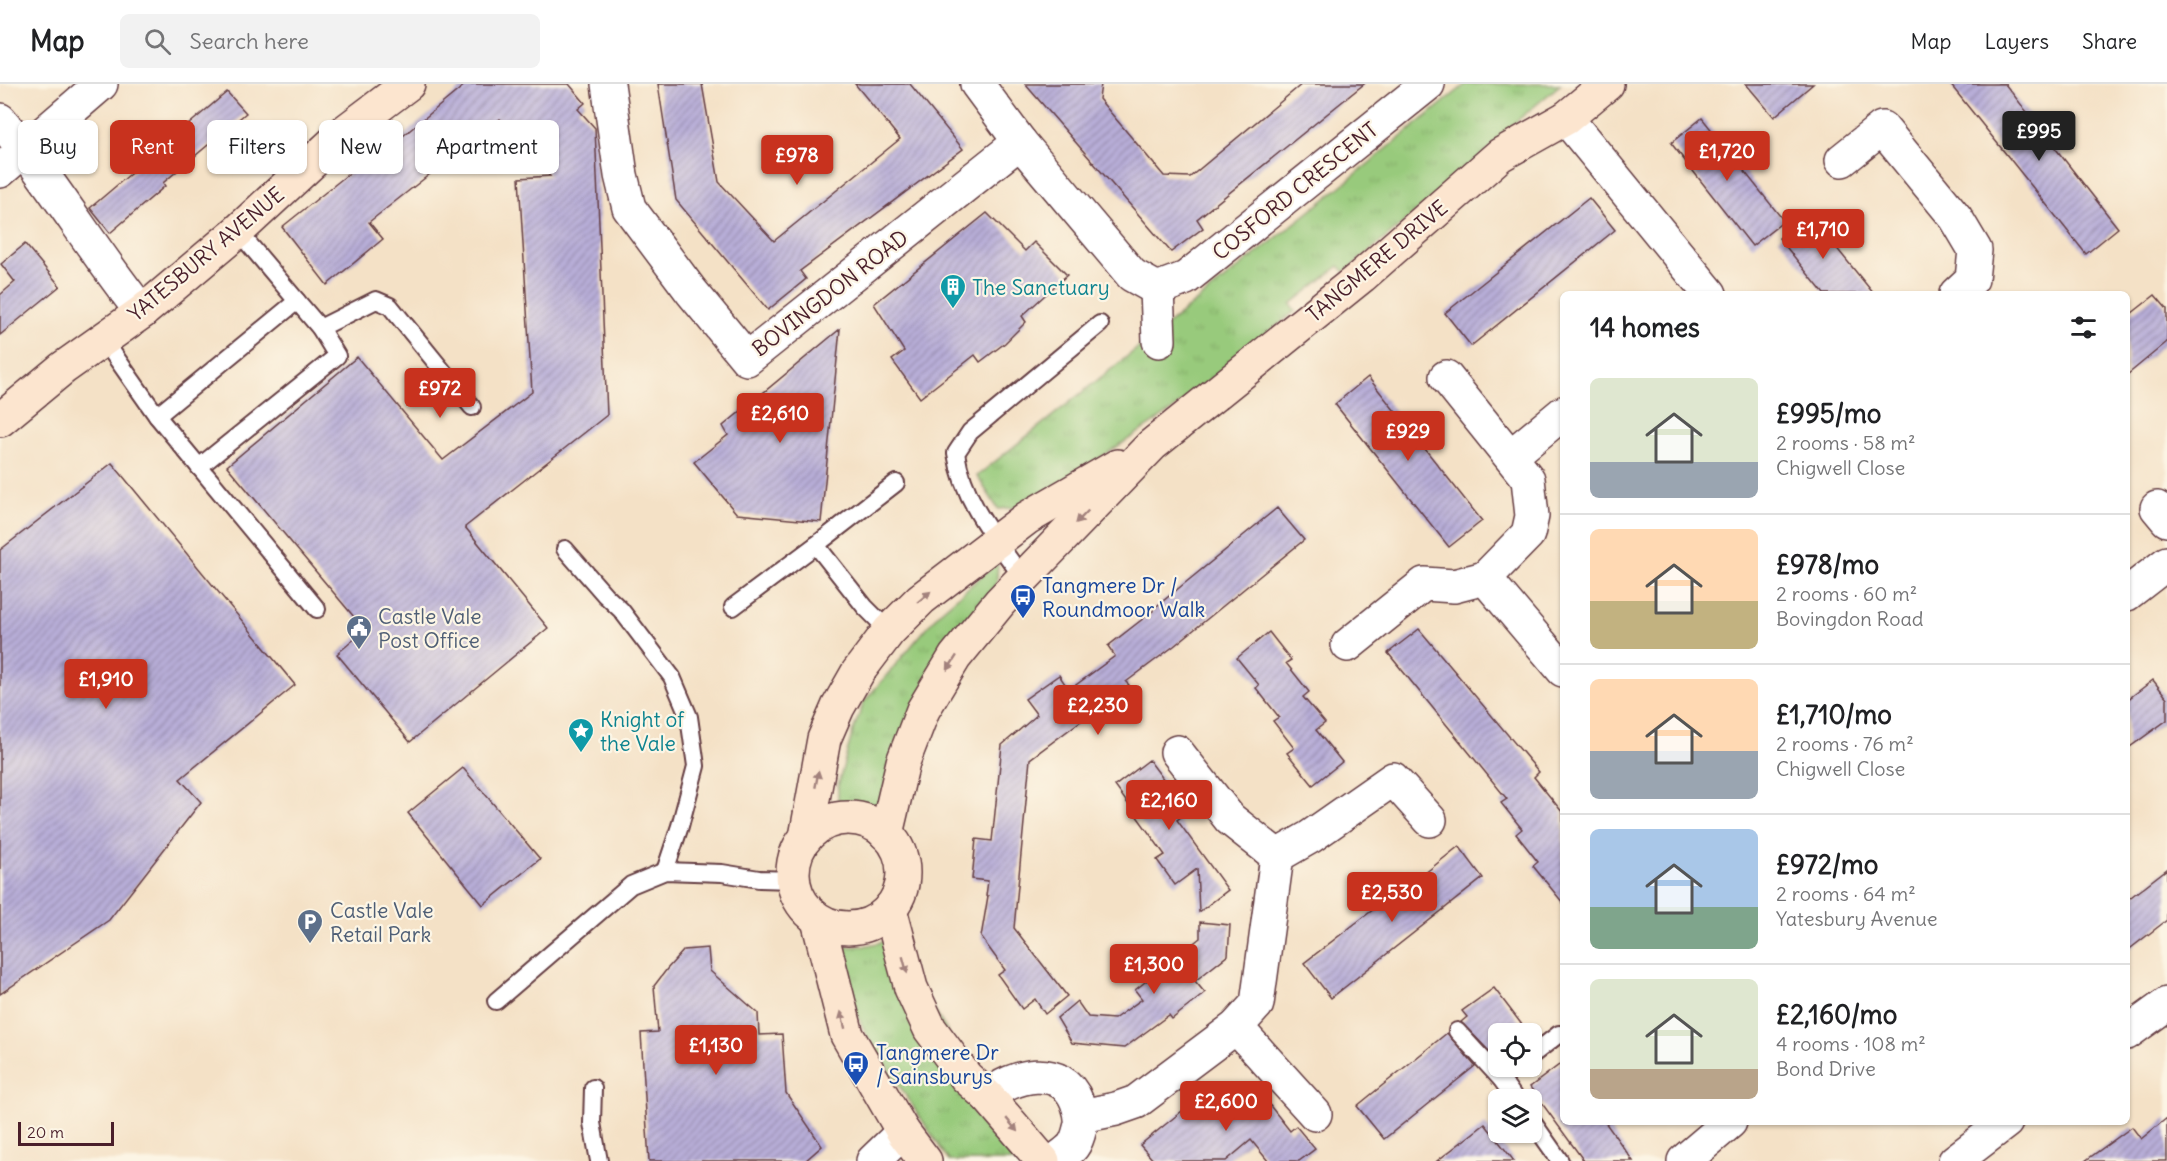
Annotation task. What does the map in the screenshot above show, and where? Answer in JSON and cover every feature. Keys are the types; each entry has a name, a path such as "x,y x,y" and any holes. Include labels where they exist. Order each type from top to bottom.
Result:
{"street":[{"path":"60,120 100,84"},
{"name":"YATESBURY AVENUE","path":"0,420 63,368 142,312 238,231 347,130 408,84"},
{"name":"BOVINGDON ROAD","path":"608,84 621,175 629,208 691,291 747,359 1020,142"},
{"path":"977,84 1020,142 1132,275 1157,288 1159,341"},
{"name":"COSFORD CRESCENT","path":"1157,288 1186,278 1428,84"},
{"name":"TANGMERE DRIVE","path":"886,834 903,762 922,710 955,657 1023,578 1152,445 1362,276 1500,155 1566,118 1607,84"},
{"path":"1566,118 1706,291"},
{"path":"0,120 18,141"},
{"path":"1842,160 1882,128 1956,218 1975,250 1972,279 1959,291"},
{"path":"0,171 18,156"},
{"path":"43,174 111,273 142,312"},
{"path":"1348,645 1424,584 1454,586 1485,578 1528,534 1532,516 1528,479 1446,377"},
{"path":"1511,456 1560,415"},
{"name":"TANGMERE DRIVE","path":"806,837 825,739 838,707 858,672 889,631 921,599 1027,518 1152,445"},
{"path":"2130,592 2167,563"},
{"path":"1485,578 1560,666"},
{"path":"1177,752 1230,819 1277,856"},
{"path":"1277,856 1310,837 1393,779 1430,820"},
{"path":"854,818 872,823 886,834 896,846 902,862 903,879 890,909 878,919 864,926 848,928 833,926 818,920 806,909 798,896 793,880 793,865 806,837 820,826 837,819 854,818"},
{"path":"1082,1116 1136,1102 1236,1027 1257,1004 1277,856"},
{"path":"890,909 911,988 930,1029 966,1077 988,1097 1043,1161"},
{"path":"818,920 847,1035 903,1132 925,1161"},
{"path":"2130,1031 2167,1004"},
{"path":"1236,1027 1315,1114"},
{"path":"988,1097 996,1089 1024,1077 1048,1077 1062,1082 1073,1092 1082,1116 1079,1135 1074,1145 1055,1161"},
{"path":"1684,1161 1726,1125"},
{"path":"1955,1161 2002,1125"},
{"path":"873,1161 903,1132"}],"lane":[{"path":"199,466 337,356 320,328 238,231"},
{"path":"320,328 376,300 384,302 390,306 472,407"},
{"path":"157,416 297,301"},
{"path":"1023,578 970,499 959,471 956,453 970,432 1100,324"},
{"path":"102,339 157,416 317,609"},
{"path":"733,607 896,483"},
{"path":"816,545 865,607 889,631"},
{"path":"565,549 605,596 621,610 672,677 689,717 696,766 665,871"},
{"path":"496,1001 631,885 665,871 722,873 759,879 793,880"},
{"path":"1457,1031 1508,1089"},
{"path":"1542,1047 1559,1034"},
{"path":"592,1088 592,1123 599,1161"},
{"path":"1542,1135 1560,1161"}],"green space":[{"path":"1466,84 1561,84 1518,120 1471,166 1345,272 1339,266 1291,304 1295,311 1170,412 1025,507 998,509 977,476"},
{"path":"998,562 996,591 881,816 852,807 838,807 838,785 853,731 864,702 941,611"},
{"path":"891,940 1027,1161 949,1161 869,1040 852,1004 842,947 864,946"}],"building":[{"path":"466,84 569,84 585,103 578,109 595,128 607,415 465,527 548,628 410,742 337,654 365,630 227,466 357,357 443,460 532,392 519,178 559,174 559,120 422,120"},
{"path":"658,84 702,84 719,182 774,241 900,139 855,84 910,84 963,149 800,271 806,279 768,310 676,200"},
{"path":"1025,84 1101,84 1099,99 1164,176 1190,177 1302,84 1364,84 1197,219 1203,228 1171,252"},
{"path":"1746,84 1813,84 1774,117"},
{"path":"1950,84 2005,84 2118,228 2086,254"},
{"path":"227,92 246,113 238,120 207,120 207,146 195,156 194,120"},
{"path":"1702,118 1784,221 1752,246 1671,143"},
{"path":"415,126 415,174 430,174 369,222 383,239 327,285 282,227 348,174 403,174 403,136"},
{"path":"130,174 174,174 163,183 165,186 110,233 90,208"},
{"path":"1589,198 1615,230 1471,346 1445,313"},
{"name":"The Sanctuary","path":"987,213 1025,251 1034,242 1067,275 1022,316 1026,322 1005,343 980,362 975,355 920,398 892,360 904,351 874,304"},
{"path":"1809,214 1872,291 1822,291 1779,238"},
{"path":"25,244 60,286 0,335 0,295 15,282 1,264"},
{"path":"2155,295 2167,309 2167,342 2130,373 2130,315"},
{"path":"840,329 821,522 737,514 694,462 728,435 723,426"},
{"path":"1368,377 1482,521 1449,547 1335,404"},
{"path":"112,463 295,685 180,779 201,802 109,920 0,994 0,550"},
{"path":"1277,508 1304,540 1126,682 1129,685 1030,759 1014,928 1067,996 1045,1014 1035,999 1022,1009 998,975 1005,970 981,937 988,896 986,896 988,881 972,879 976,839 992,841 1002,745 1037,715 1025,699 1059,675 1069,690 1115,656 1108,646"},
{"path":"1419,629 1539,772 1534,777 1560,809 1560,899 1533,866 1538,862 1516,834 1522,829 1501,803 1507,799 1388,653"},
{"path":"1269,632 1291,660 1286,663 1309,692 1303,697 1325,723 1316,730 1342,762 1313,785 1287,753 1294,748 1273,721 1279,717 1256,688 1259,685 1237,658"},
{"path":"2153,680 2167,698 2167,720 2130,747 2130,698"},
{"path":"1149,760 1188,812 1177,820 1228,890 1199,912 1197,869 1175,885 1157,860 1165,855 1115,786"},
{"path":"463,768 540,859 483,905 408,813"},
{"path":"1459,846 1483,878 1331,998 1304,963 1387,899 1389,902"},
{"path":"2167,869 2167,920 2130,949 2130,898"},
{"path":"1200,922 1230,925 1228,955 1195,981 1205,993 1172,1019 1169,1015 1124,1048 1072,1043 1057,1018 1077,1001 1088,1017 1114,1019 1142,999 1135,990 1200,938"},
{"path":"708,948 710,971 758,1013 759,1035 782,1034 786,1093 822,1146 805,1161 649,1161 641,1033 658,1032 654,986 684,950"},
{"path":"1494,988 1521,1023 1488,1023 1488,1050 1461,1022 1467,1017 1462,1011"},
{"path":"1447,1033 1475,1066 1384,1139 1357,1106"},
{"path":"1560,1064 1560,1125 1607,1125 1633,1161 1584,1161 1542,1103 1542,1089 1530,1087"},
{"path":"1218,1082 1240,1109 1260,1093 1290,1131 1296,1126 1315,1149 1299,1161 1268,1161 1251,1140 1226,1161 1154,1161 1140,1145"},
{"path":"2167,1118 2167,1161 2085,1161 2132,1127 2141,1139"},
{"path":"1485,1124 1488,1128 1488,1143 1500,1143 1514,1161 1437,1161"}],"place":[{"name":"The Sanctuary","path":"953,310"},
{"name":"Tangmere Dr / Roundmoor Walk","path":"1023,620"},
{"name":"Castle Vale Post Office","path":"359,651"},
{"name":"Knight of the Vale","path":"581,754"},
{"name":"Castle Vale Retail Park","path":"310,945"},
{"name":"Tangmere Dr / Sainsburys","path":"856,1087"}]}
